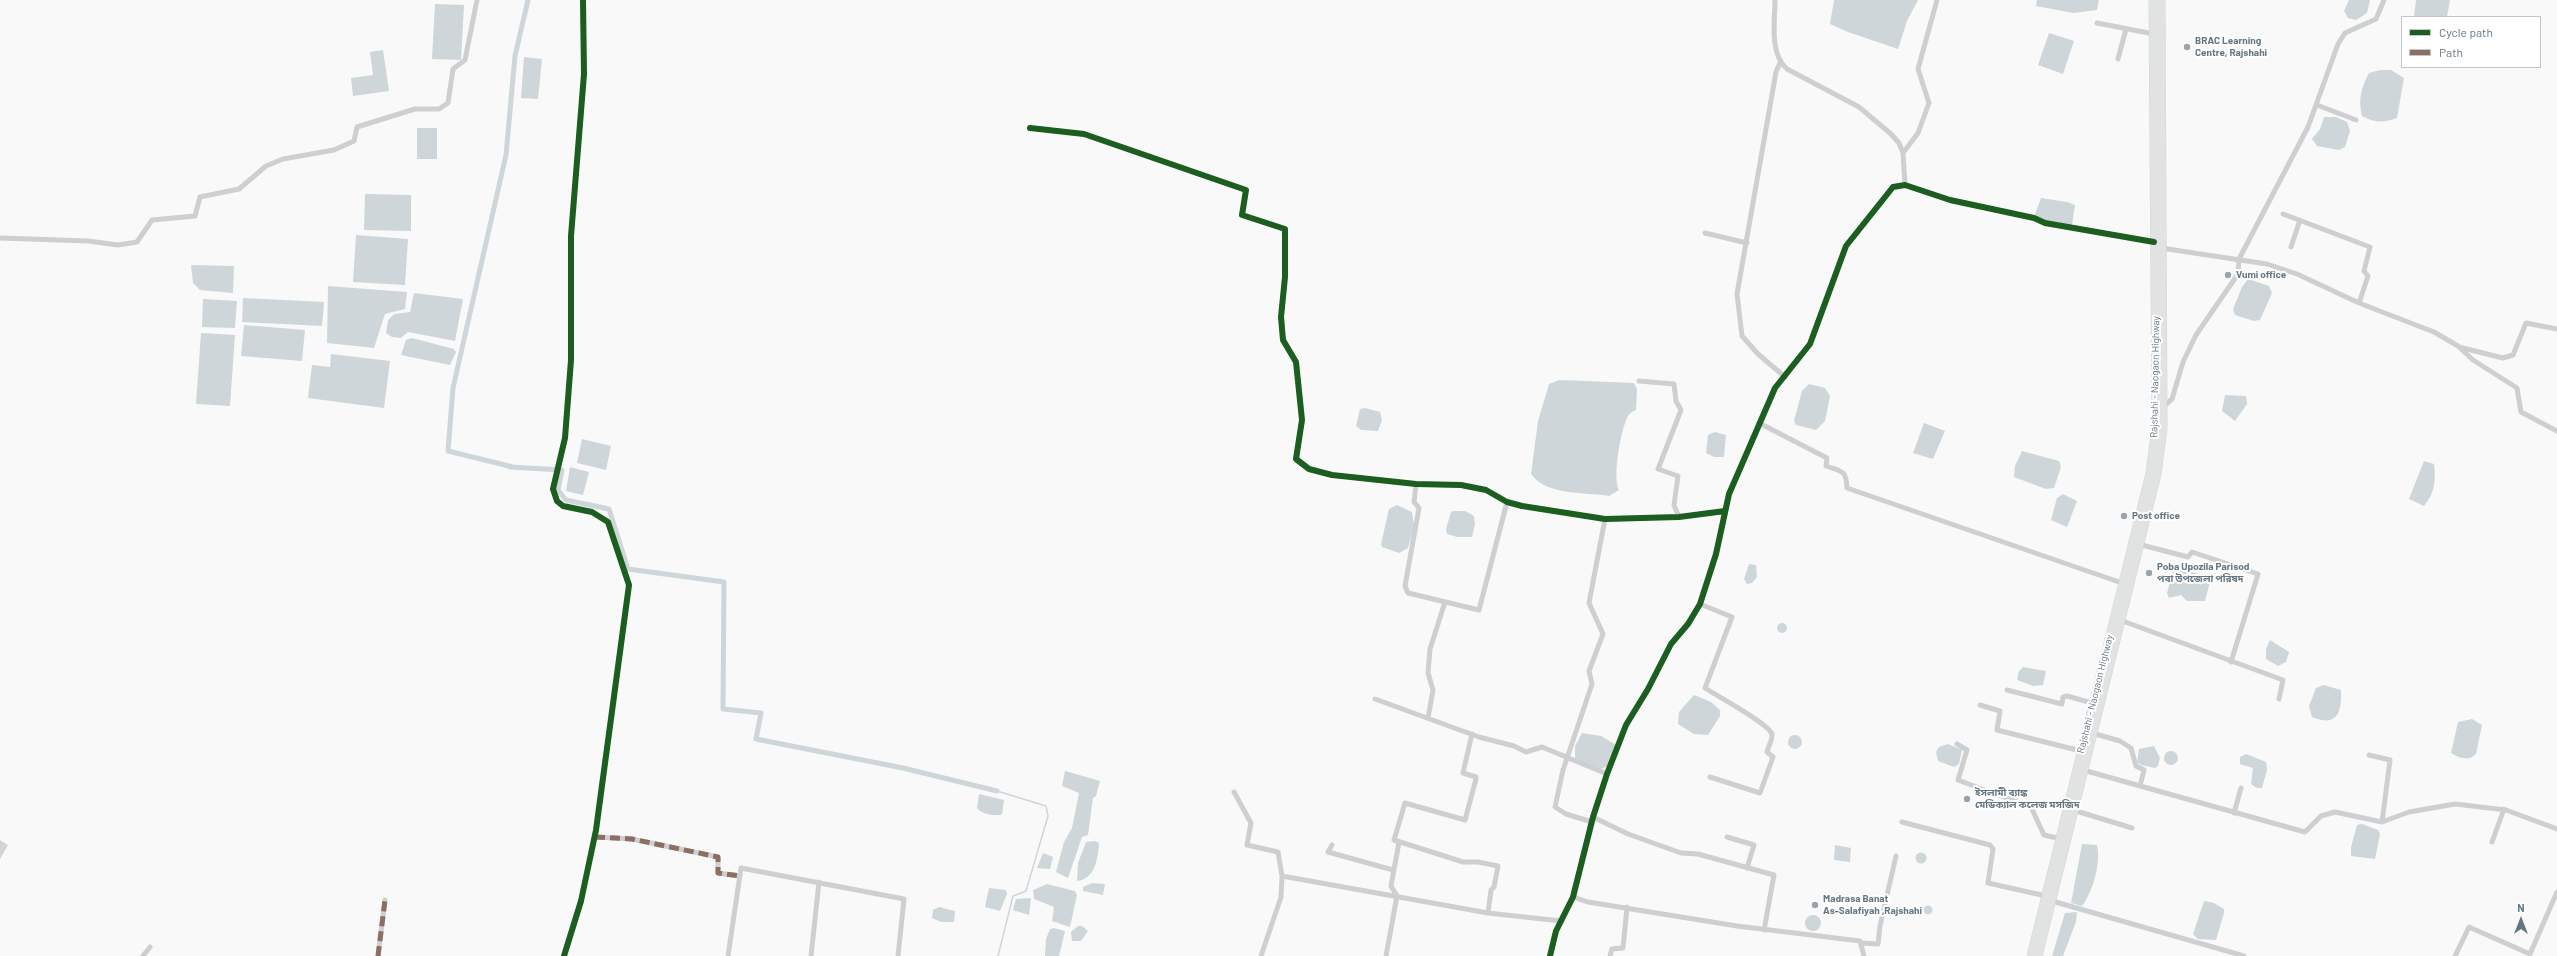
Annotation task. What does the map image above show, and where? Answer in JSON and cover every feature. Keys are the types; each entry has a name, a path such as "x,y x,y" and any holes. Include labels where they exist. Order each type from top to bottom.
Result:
{"main road":[{"name":"Rajshahi - Naogaon Highway","path":"2063,840 2073,810 2120,620 2150,472 2156,428 2161,248 2158,199 2154,0"},
{"name":"Rajshahi - Naogaon Highway","path":"2038,956 2049,898 2063,840 2092,702 2122,583 2136,544 2157,474 2164,406 2159,297 2154,242 2158,199 2161,0"},
{"name":"Rajshahi - Naogaon Highway","path":"2030,956 2049,898"}],"street":[{"path":"0,238 88,241 118,245 138,242 152,220 195,216 200,197 239,189 266,166 283,159 334,150 354,141 357,127 415,109 439,109 448,103 453,69 465,60 478,0"},
{"path":"564,956 581,901 595,837 629,585 608,522 592,512 564,506 557,501 553,489 565,438 571,360 571,236 584,74 583,0"},
{"path":"1775,0 1776,53 1780,63 1787,69 1859,107 1891,134 1899,143 1903,153 1905,185"},
{"path":"1903,153 1918,133 1929,103 1918,69 1937,0"},
{"path":"2164,406 2172,399 2183,362 2196,335 2238,274 2239,259 2317,105 2338,44 2345,33 2376,18 2384,0"},
{"path":"2097,23 2154,34"},
{"path":"2118,59 2126,29"},
{"path":"1780,63 1776,72 1747,243 1736,294 1742,336 1758,354 1785,377"},
{"path":"2317,105 2356,120"},
{"path":"1030,128 1084,134 1246,190 1242,215 1285,229 1285,277 1281,317 1283,340 1296,362 1302,420 1296,459 1309,469 1332,475 1416,484 1474,487 1486,490 1507,502 1574,516 1605,520 1679,517 1724,511"},
{"path":"1550,956 1561,921 1573,897 1593,817 1607,774 1626,725 1648,689 1671,644 1688,624 1700,604 1716,554 1724,511 1729,494 1775,388 1800,360 1817,331 1839,262 1846,246 1893,187 1905,185 1950,200 2034,218 2045,223 2154,242"},
{"path":"2283,214 2370,247 2364,272 2368,276 2359,303"},
{"path":"2291,246 2300,220"},
{"path":"1705,233 1747,243"},
{"path":"2161,248 2200,255 2239,259 2279,267 2359,303 2434,332 2458,346 2473,360 2517,388 2521,412 2557,431"},
{"path":"2458,346 2503,358 2513,355 2526,323 2557,329"},
{"path":"1639,381 1674,384 1676,401 1681,410 1658,469 1678,476 1674,504 1679,517"},
{"path":"1760,423 1827,458 1826,466 1843,472 1847,477 1847,488 2122,583"},
{"path":"1416,484 1414,502 1419,508 1405,586 1408,594 1479,610 1507,502"},
{"path":"1592,822 1566,814 1555,806 1563,770 1568,760 1592,684 1588,671 1603,634 1589,603 1605,520"},
{"path":"2136,544 2188,557 2192,552 2258,574 2231,662"},
{"path":"1428,718 1433,690 1428,673 1430,649 1445,602"},
{"path":"1700,604 1732,616 1705,688 1760,723 1771,732 1772,737 1767,752 1773,757 1760,793 1710,776"},
{"path":"2120,620 2283,680 2280,699"},
{"path":"2007,690 2062,704 2064,697 2067,696 2092,702"},
{"path":"1375,699 1472,734 1514,746 1526,752 1542,747 1568,760 1607,774"},
{"path":"1980,705 2000,711 1997,730 2081,751"},
{"path":"2092,733 2120,741 2131,748 2136,766 2144,770 2140,786"},
{"path":"1472,734 1463,773 1476,777 1476,779 1465,820 1404,804 1394,840 1464,862 1478,862 1498,866 1494,887 1491,890 1488,913"},
{"path":"1957,744 1967,750 1958,780 2031,807 2044,835 2063,840"},
{"path":"2369,755 2390,760 2382,822"},
{"path":"2083,770 2305,832 2321,816 2335,812 2382,822 2409,812 2455,804 2504,809 2557,829"},
{"path":"2234,813 2241,788"},
{"path":"1234,792 1251,823 1247,845 1278,852 1282,876 1281,897 1261,956"},
{"path":"2492,842 2504,809"},
{"path":"2073,810 2132,828"},
{"path":"1593,817 1628,834 1670,850 1682,853 1698,854 1774,875 1764,930"},
{"path":"1902,822 1990,845 1993,849 1988,883 2049,898 2244,956"},
{"path":"595,837 632,839 718,857 718,874 740,876"},
{"path":"1727,837 1754,845 1747,868"},
{"path":"1386,956 1397,896 1391,886 1399,842"},
{"path":"1332,845 1328,852 1393,870"},
{"path":"1573,897 1588,902 1764,930 1878,944 1880,926 1896,856"},
{"path":"728,956 741,868 904,899 898,956"},
{"path":"1282,876 1488,913 1561,921"},
{"path":"811,956 819,882"},
{"path":"2455,956 2469,928 2532,955 2557,892"},
{"path":"378,956 386,900"},
{"path":"1610,956 1612,949 1622,948 1627,907"},
{"path":"1862,943 1864,956"},
{"path":"143,956 147,954 150,947"}],"shaded area":[{"path":"1834,0 1918,0 1907,21 1898,49 1848,32 1830,24"},
{"path":"2037,0 2099,0 2097,10 2073,13 2036,6"},
{"path":"2349,0 2370,0 2367,13 2356,20 2348,18 2344,11"},
{"path":"2416,0 2450,0 2447,16 2414,16"},
{"path":"435,4 464,5 461,60 432,59"},
{"path":"2049,33 2074,41 2063,74 2038,65"},
{"path":"383,50 389,91 353,96 351,78 373,75 370,52"},
{"path":"524,57 542,59 538,99 521,98"},
{"path":"2380,70 2391,70 2404,78 2397,118 2388,121 2375,121 2362,116 2360,104 2362,89 2369,73"},
{"path":"2324,117 2336,117 2347,122 2350,131 2345,147 2339,150 2317,146 2312,139 2320,129"},
{"path":"417,128 437,128 437,159 417,159"},
{"path":"365,194 411,195 411,231 364,230"},
{"path":"2041,198 2067,202 2075,205 2072,225 2064,226 2034,217"},
{"path":"356,235 408,239 405,285 353,282"},
{"path":"191,265 234,266 233,293 200,290 193,283"},
{"path":"2248,279 2269,286 2272,293 2260,320 2254,321 2235,315 2233,309 2242,287"},
{"path":"328,286 407,292 405,309 385,314 374,348 327,343"},
{"path":"414,293 463,299 455,341 408,332 401,338 392,337 386,333 388,320 394,314 410,312"},
{"path":"243,298 324,302 322,326 242,322"},
{"path":"203,299 237,301 235,328 202,327"},
{"path":"244,325 305,330 302,361 241,356"},
{"path":"201,333 235,335 230,406 196,404"},
{"path":"412,338 454,349 456,352 450,365 401,355 406,340"},
{"path":"331,354 390,361 384,408 308,398 312,365 330,367"},
{"path":"1559,380 1634,383 1637,389 1636,410 1628,416 1625,422 1618,453 1616,475 1619,490 1609,496 1556,490 1538,481 1531,474 1538,421 1549,384"},
{"path":"1809,384 1825,388 1830,396 1825,421 1816,430 1796,425 1794,421 1802,391"},
{"path":"2225,395 2246,396 2247,404 2235,421 2222,411"},
{"path":"1365,408 1380,412 1382,420 1378,431 1361,430 1356,426 1360,409"},
{"path":"1924,423 1945,431 1933,459 1913,453"},
{"path":"1715,432 1726,435 1724,457 1714,457 1706,453 1708,435"},
{"path":"582,439 611,446 606,470 577,463"},
{"path":"2022,451 2059,461 2061,467 2054,488 2046,489 2014,477 2015,466"},
{"path":"2424,461 2434,464 2435,475 2433,491 2424,506 2409,499"},
{"path":"570,467 589,472 583,495 566,491"},
{"path":"2063,494 2077,501 2067,527 2051,520 2057,498"},
{"path":"1397,505 1412,512 1414,525 1408,548 1399,553 1382,547 1381,544 1389,509"},
{"path":"1465,511 1474,516 1475,524 1472,537 1457,537 1447,534 1446,529 1451,512"},
{"path":"1749,564 1756,565 1757,577 1752,583 1747,584 1744,579"},
{"path":"2177,567 2211,578 2205,601 2187,601 2181,595 2169,598 2167,593 2174,568"},
{"path":"1780,623 1784,623 1786,624 1786,632 1780,633 1777,630 1777,626"},
{"path":"2270,640 2289,652 2286,662 2278,666 2266,659 2266,649"},
{"path":"2023,667 2046,671 2043,685 2033,686 2017,680 2019,671"},
{"path":"2324,685 2341,690 2341,705 2337,716 2328,720 2321,720 2312,717 2309,706 2316,688"},
{"path":"1694,695 1711,702 1720,710 1720,716 1708,735 1694,734 1678,724 1679,712"},
{"path":"2472,719 2482,725 2476,754 2467,759 2461,758 2451,753 2458,722"},
{"path":"1582,733 1601,736 1616,745 1608,766 1601,769 1575,759 1575,746"},
{"path":"1795,735 1800,737 1802,742 1800,747 1795,749 1790,747 1788,742 1790,737"},
{"path":"1948,744 1962,750 1959,764 1954,767 1938,761 1936,752 1939,747"},
{"path":"2154,746 2160,758 2158,766 2155,768 2141,765 2137,762 2139,749"},
{"path":"2168,751 2174,751 2178,755 2178,761 2174,765 2168,765 2164,761 2164,755"},
{"path":"2246,754 2266,762 2267,770 2262,788 2257,788 2251,784 2253,768 2240,764 2240,757"},
{"path":"1065,771 1100,781 1096,796 1093,798 1088,835 1082,837 1068,878 1056,872 1064,842 1072,828 1079,793 1062,786"},
{"path":"979,794 1004,800 1002,814 989,814 979,810 977,808"},
{"path":"2362,824 2378,830 2380,834 2375,859 2351,856 2351,847 2357,825"},
{"path":"0,840 8,845 0,859"},
{"path":"1095,841 1099,843 1098,855 1092,872 1083,879 1077,881 1078,863 1086,842"},
{"path":"2082,844 2097,845 2098,860 2093,885 2082,906 2071,903"},
{"path":"1835,845 1851,848 1850,862 1834,860"},
{"path":"1043,853 1053,857 1050,869 1037,868"},
{"path":"1919,853 1923,853 1925,854 1925,862 1919,863 1916,860 1916,856"},
{"path":"1092,883 1105,884 1103,895 1083,891 1083,887"},
{"path":"1047,884 1075,891 1077,895 1070,927 1052,921 1054,907 1034,899 1033,890"},
{"path":"989,888 1006,890 1007,894 1000,911 985,907"},
{"path":"1031,898 1029,915 1013,910 1016,899"},
{"path":"2204,901 2214,903 2224,909 2216,940 2198,939 2193,934"},
{"path":"1928,905 1933,910 1928,915 1923,910"},
{"path":"939,907 955,911 954,922 941,922 932,918 933,910"},
{"path":"2077,912 2076,922 2063,956 2052,956 2065,913"},
{"path":"1813,915 1819,917 1821,923 1819,929 1813,931 1807,929 1805,923 1807,917"},
{"path":"1078,926 1082,926 1088,931 1081,941 1072,941 1071,932"},
{"path":"1054,928 1065,931 1059,956 1045,956 1046,939 1050,929"}],"waterway":[{"path":"513,467 448,451 453,388 506,155 515,56 528,0"},
{"path":"510,467 562,470 558,490 566,500 609,509 628,569 724,582 723,709 761,713 756,739 903,768 997,791"},
{"path":"997,791 1046,806 1048,816 1026,891 1013,896 998,956"}],"marked path":[{"path":"595,837 632,839 718,857 718,873 740,876"},
{"path":"378,956 385,900"}],"cycle path":[{"path":"564,956 581,901 596,830 629,585 608,522 592,512 563,506 557,501 553,489 565,438 571,360 571,236 584,74 583,0"},
{"path":"1030,128 1084,134 1246,190 1242,215 1285,229 1285,277 1281,317 1283,340 1296,362 1302,420 1296,459 1309,469 1332,475 1416,484 1461,485 1486,490 1507,502 1522,506 1605,519 1679,517 1725,511"},
{"path":"1550,956 1556,931 1573,897 1593,817 1607,774 1626,725 1648,689 1671,644 1688,624 1700,604 1716,554 1729,494 1775,388 1810,344 1846,246 1893,187 1905,185 1950,200 2034,218 2045,223 2154,242"}],"place":[{"name":"BRAC Learning Centre, Rajshahi","path":"2187,47"},
{"name":"Vumi office","path":"2228,275"},
{"name":"Post office","path":"2124,516"},
{"name":"Poba Upozila Parisod পবা উপজেলা পরিষদ","path":"2149,573"},
{"name":"ইসলামী ব্যাঙ্ক মেডিক্যাল কলেজ মসজিদ","path":"1967,799"},
{"name":"Madrasa Banat As-Salafiyah ,Rajshahi","path":"1815,905"}]}
